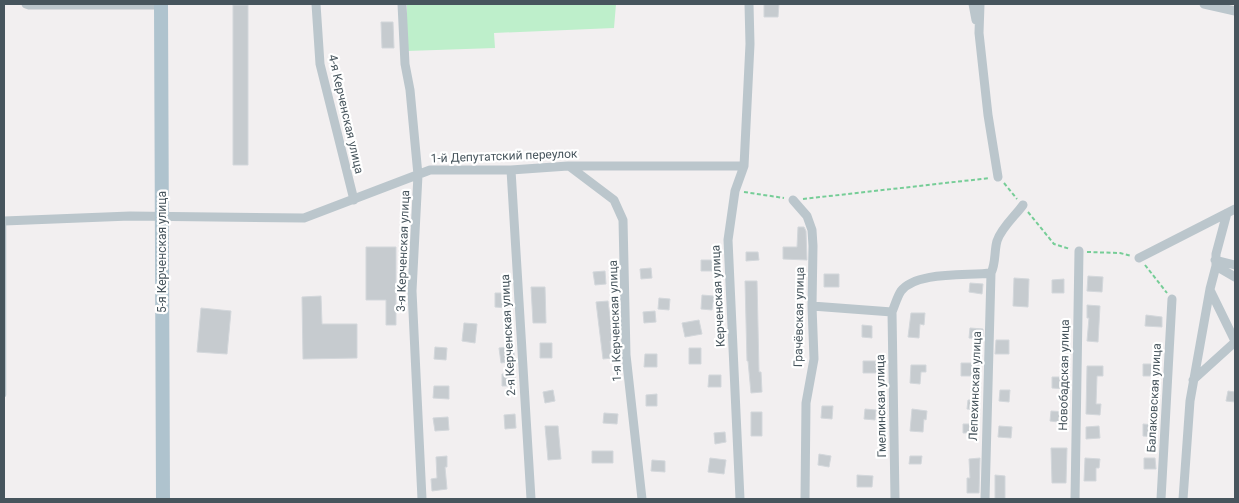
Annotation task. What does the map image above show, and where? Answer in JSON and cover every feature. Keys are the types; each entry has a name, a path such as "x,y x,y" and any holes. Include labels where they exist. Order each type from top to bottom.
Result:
{"main road":[{"name":"5-я Керченская улица","path":"162,4 163,499"}],"street":[{"path":"26,4 162,4"},
{"name":"4-я Керченская улица","path":"316,4 320,64 354,200"},
{"name":"3-я Керченская улица","path":"402,4 405,64 410,90 418,175 412,291 422,499"},
{"name":"Керченская улица","path":"740,499 728,240 735,191 744,166 750,44 749,4"},
{"path":"973,4 979,32 988,114 998,177"},
{"path":"979,32 980,4"},
{"path":"1204,4 1235,11"},
{"name":"1-й Депутатский переулок","path":"4,221 130,216 304,218 430,170 510,170 568,166 744,166"},
{"name":"1-я Керченская улица","path":"568,166 614,200 624,220 626,355 642,499"},
{"name":"2-я Керченская улица","path":"510,170 530,499"},
{"name":"Грачёвская улица","path":"793,200 807,216 812,230 814,359 806,403 805,499"},
{"name":"Лепехинская улица","path":"985,499 991,273 994,266 997,242 1002,231 1023,205"},
{"path":"1139,258 1231,211"},
{"path":"1183,499 1193,380 1215,263 1231,211"},
{"name":"Новобадская улица","path":"1075,499 1079,251"},
{"path":"1215,263 1235,265"},
{"path":"1215,263 1235,278"},
{"path":"812,306 892,312 901,292 906,286 916,280 991,273"},
{"path":"1193,380 1235,342 1210,289"},
{"name":"Балаковская улица","path":"1161,499 1172,299"},
{"name":"Гмелинская улица","path":"892,312 895,499"}],"lane":[{"path":"4,221 4,395"}],"path":[{"path":"735,191 779,196 793,200 998,177 1054,244 1079,251 1120,253 1139,258 1172,299"}],"green space":[{"path":"407,4 616,4 614,28 494,33 495,48 407,51"}],"building":[{"path":"764,4 779,4 778,17 764,17"},
{"path":"233,5 248,5 248,165 233,165"},
{"path":"381,22 393,22 394,48 382,48"},
{"path":"798,227 804,227 806,231 807,260 783,259 783,247 797,247"},
{"path":"366,247 396,247 396,325 386,325 386,300 366,300"},
{"path":"746,252 758,252 759,260 746,261"},
{"path":"701,260 712,260 712,271 701,271"},
{"path":"651,268 652,278 641,279 640,269"},
{"path":"605,271 606,284 595,285 593,272"},
{"path":"824,274 839,274 839,287 824,287"},
{"path":"1088,276 1103,277 1102,292 1087,291"},
{"path":"1014,278 1029,279 1028,307 1013,306"},
{"path":"1064,279 1064,293 1052,293 1052,280"},
{"path":"745,281 757,281 759,372 761,372 762,392 751,393 747,361"},
{"path":"970,283 983,284 982,294 969,292"},
{"path":"531,287 545,287 546,323 533,323"},
{"path":"495,293 508,293 508,308 495,307"},
{"path":"702,295 714,296 712,310 701,309"},
{"path":"321,296 322,324 357,324 357,358 303,359 302,297"},
{"path":"659,298 670,299 669,310 658,309"},
{"path":"608,301 613,341 610,341 612,358 603,359 596,302"},
{"path":"1087,305 1100,306 1098,342 1087,341 1089,318 1087,318"},
{"path":"201,308 231,311 227,354 197,352"},
{"path":"655,311 656,322 644,323 643,312"},
{"path":"911,313 925,313 924,325 920,324 919,338 908,337"},
{"path":"1146,315 1162,317 1162,327 1145,326"},
{"path":"699,320 702,334 685,337 682,323"},
{"path":"464,323 477,324 475,343 462,341"},
{"path":"862,325 872,326 872,338 862,337"},
{"path":"970,328 983,329 983,339 969,338"},
{"path":"996,340 1009,340 1009,354 995,354"},
{"path":"540,343 552,343 552,358 540,358"},
{"path":"513,346 515,361 501,363 499,348"},
{"path":"435,347 447,348 446,360 434,359"},
{"path":"689,348 701,348 701,364 689,364"},
{"path":"645,354 657,354 657,367 644,367"},
{"path":"863,361 879,361 880,373 863,373"},
{"path":"961,363 980,363 979,376 961,376"},
{"path":"1143,364 1159,364 1159,376 1143,376"},
{"path":"911,365 926,365 926,372 921,372 920,384 910,383"},
{"path":"1087,366 1103,366 1103,376 1097,376 1096,404 1101,404 1100,415 1086,414"},
{"path":"502,374 515,374 516,386 502,386"},
{"path":"709,375 721,375 721,387 708,387"},
{"path":"1052,377 1066,377 1066,389 1052,388"},
{"path":"434,386 449,386 449,399 433,398"},
{"path":"553,390 555,401 545,403 543,392"},
{"path":"1000,390 1010,390 1009,402 999,401"},
{"path":"1228,391 1235,392 1235,402 1226,401"},
{"path":"657,394 657,406 646,406 646,395"},
{"path":"968,400 979,400 978,410 967,409"},
{"path":"822,406 833,406 832,419 821,418"},
{"path":"865,409 876,410 875,420 864,419"},
{"path":"912,409 927,411 923,432 910,431"},
{"path":"1051,411 1067,412 1066,423 1050,421"},
{"path":"751,412 762,412 762,436 751,436"},
{"path":"604,413 618,414 617,424 603,423"},
{"path":"515,414 516,428 505,429 504,415"},
{"path":"448,417 449,430 435,431 433,418"},
{"path":"963,424 977,424 977,433 963,433"},
{"path":"1143,424 1156,425 1156,437 1143,436"},
{"path":"545,426 558,426 561,459 548,460"},
{"path":"999,426 1012,427 1011,438 998,437"},
{"path":"1099,426 1100,438 1086,439 1086,427"},
{"path":"725,432 726,442 715,444 714,433"},
{"path":"1051,448 1067,448 1066,483 1052,483"},
{"path":"592,451 613,451 613,463 592,463"},
{"path":"819,454 831,456 829,467 818,465"},
{"path":"447,456 447,467 445,467 447,489 432,491 431,479 437,478 436,457"},
{"path":"910,456 922,456 921,464 909,464"},
{"path":"710,458 726,460 724,474 708,472"},
{"path":"980,458 979,493 967,493 967,478 970,478 969,459"},
{"path":"1085,458 1100,459 1099,468 1096,468 1096,481 1084,481"},
{"path":"1144,458 1155,458 1156,469 1144,469"},
{"path":"652,460 665,461 665,472 651,471"},
{"path":"857,475 873,476 872,487 857,487"},
{"path":"995,475 1005,476 1005,499 995,499"}]}
